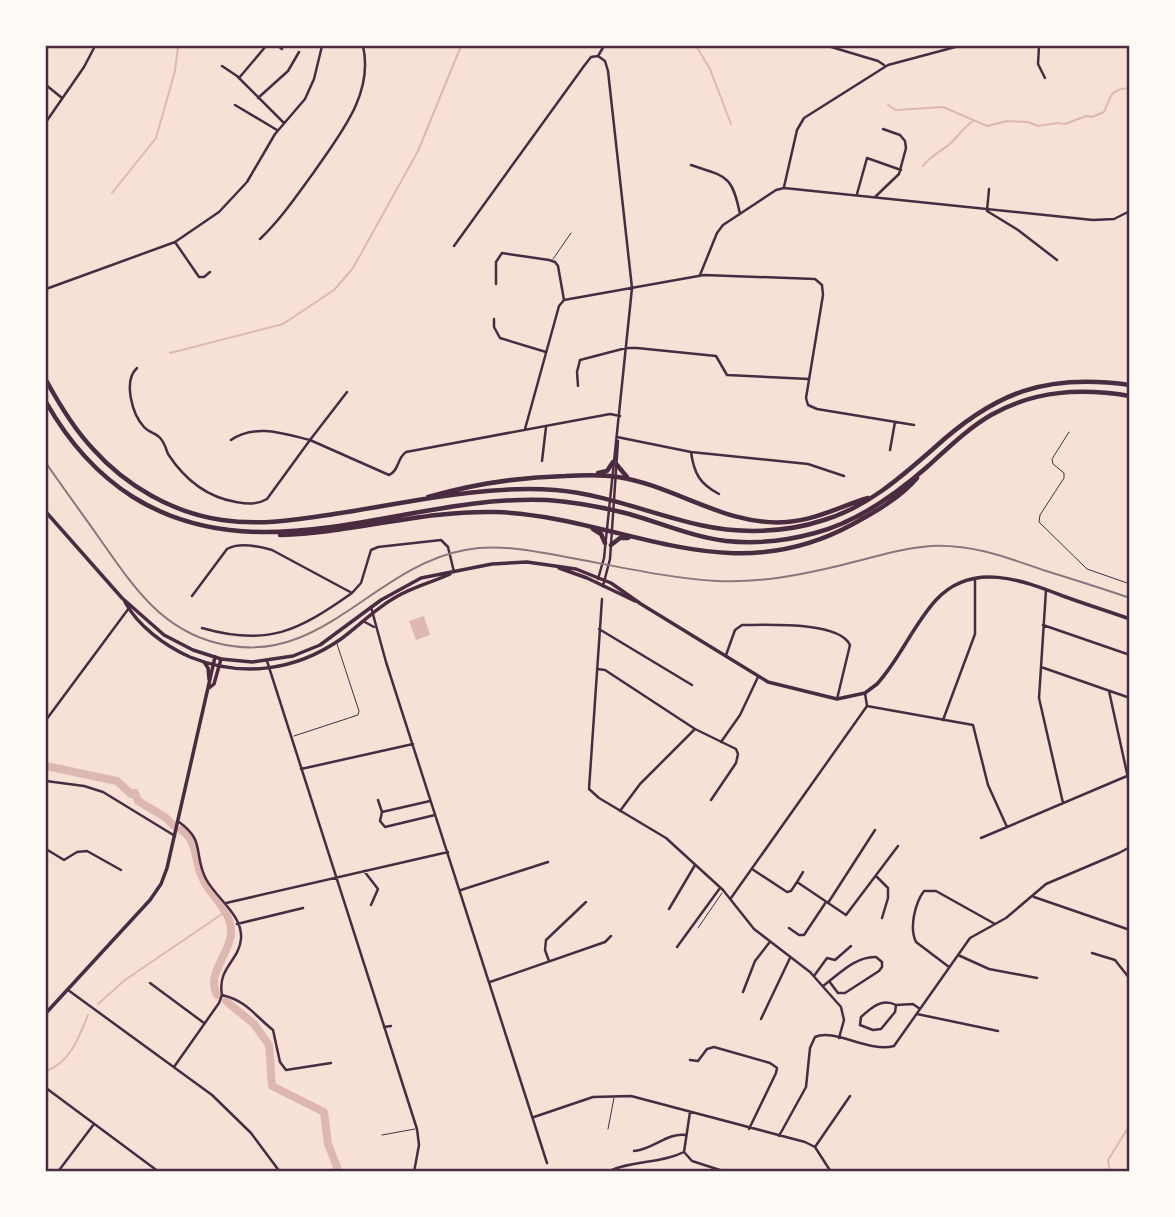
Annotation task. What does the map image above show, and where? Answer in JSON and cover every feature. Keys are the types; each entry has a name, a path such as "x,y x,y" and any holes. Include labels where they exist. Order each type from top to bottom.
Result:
{"highway":[{"path":"46,380 68,418 102,459 143,491 187,511 221,520 274,522 501,489 552,490 597,496 719,529 762,531 804,526 826,520 876,495 905,474 960,426 1003,398 1035,387 1065,382 1091,381 1129,385"},
{"path":"242,533 305,530 477,502 528,500 600,507 710,538 775,541 819,532 852,519 883,502 974,426 1017,403 1069,391 1129,396"},
{"path":"46,402 62,430 85,458 124,491 144,504 179,520 213,529 289,535 467,512 527,515 588,527 609,527 636,538"},
{"path":"590,475 607,471 615,464 633,481"},
{"path":"588,527 601,534 608,544 620,538 636,538 721,554 786,550 824,538 862,519 912,484 927,467"},
{"path":"407,502 506,479 614,476 737,517 771,523 808,519 876,495"}],"main road":[{"path":"46,512 161,640 181,653 219,666 269,669 306,659 336,642 396,597 454,572"},
{"path":"130,607 164,635 193,650 221,659 267,661 293,656 320,645 371,607 421,578 513,562 550,565 576,569 606,580 768,682 837,699 865,693 881,681 939,597 955,586 975,579 1010,578 1129,619"},
{"path":"550,565 596,582 641,604"},
{"path":"209,679 215,657"},
{"path":"209,688 214,684 221,659"},
{"path":"46,1013 156,892 167,868 209,688 209,671 204,662"}],"street":[{"path":"46,122 91,57 95,46"},
{"path":"239,78 266,46"},
{"path":"278,46 282,49"},
{"path":"46,289 175,242 205,223 247,182 278,131 308,93 322,46"},
{"path":"260,239 291,203 354,112 365,74 363,46"},
{"path":"597,56 604,46"},
{"path":"828,46 844,48 885,66"},
{"path":"784,188 802,120 885,66 959,46"},
{"path":"1040,46 1038,64 1045,78"},
{"path":"258,98 288,71 299,51"},
{"path":"454,246 591,57 597,56 605,61 632,288 609,527 610,559 603,586"},
{"path":"222,66 239,78 284,123"},
{"path":"46,85 62,97"},
{"path":"235,105 278,131"},
{"path":"875,197 895,180 901,170 905,141 899,134 883,129"},
{"path":"856,195 867,158 901,170"},
{"path":"691,165 729,181 735,191 740,214"},
{"path":"700,275 718,231 776,190 784,188 1104,221 1129,211"},
{"path":"989,189 986,208 991,215 1017,230 1057,260"},
{"path":"175,242 199,277 210,272"},
{"path":"496,284 496,262 502,253 552,261 557,264 561,275 564,300"},
{"path":"525,429 559,306 564,300 700,275 815,279 820,282 823,295 806,399 811,407 914,425"},
{"path":"494,319 494,327 500,338 546,352"},
{"path":"579,386 579,362 626,348 715,356 719,358 727,375 809,379"},
{"path":"137,368 131,376 129,393 143,427 160,437 173,460 199,490 245,504 264,501 346,392"},
{"path":"231,440 248,433 270,431 310,440 389,475 395,472 405,453 415,450 610,414 620,415"},
{"path":"890,450 895,422"},
{"path":"542,461 545,426"},
{"path":"617,437 691,452 808,464 844,476"},
{"path":"691,452 697,478 707,488 719,494"},
{"path":"202,628 225,635 243,636 280,633 309,622 352,593 361,583 373,548 441,540 448,547 454,572"},
{"path":"596,582 608,544"},
{"path":"192,596 227,550 234,546 272,550 352,593"},
{"path":"943,720 975,634 975,579"},
{"path":"1046,590 1039,698 1063,803"},
{"path":"602,599 589,789 592,794 666,838 724,892 744,919 814,976 844,1014 839,1038"},
{"path":"46,720 130,607"},
{"path":"371,607 376,630 547,1163"},
{"path":"363,621 370,623 376,630"},
{"path":"725,657 737,626 742,625 811,627 845,636 850,652 837,699"},
{"path":"1043,625 1129,655"},
{"path":"599,629 692,685"},
{"path":"267,661 417,1129 419,1145 414,1171"},
{"path":"1041,667 1129,698"},
{"path":"597,669 605,670 695,729 736,750 738,757 711,800"},
{"path":"721,742 740,715 758,677"},
{"path":"1109,691 1129,788"},
{"path":"730,899 867,706 865,693"},
{"path":"867,706 974,725 988,785 1007,827"},
{"path":"620,811 640,784 695,729"},
{"path":"301,769 413,744"},
{"path":"981,838 1127,776"},
{"path":"46,781 84,786 103,792 175,836"},
{"path":"378,800 382,813 380,821 385,827 436,815"},
{"path":"382,813 431,800"},
{"path":"174,1067 219,1003 222,976 241,939 226,903 205,876 194,834 179,822"},
{"path":"789,928 799,935 804,935 875,830"},
{"path":"797,882 844,914 848,914 898,846"},
{"path":"779,1136 806,1087 812,1041 819,1035 827,1034 884,1048 894,1046 970,938 1033,897 1046,884 1129,847"},
{"path":"46,849 64,860 77,852 87,851 121,870"},
{"path":"226,903 448,852"},
{"path":"461,890 548,862"},
{"path":"669,909 695,865"},
{"path":"752,869 786,891 791,891 803,872"},
{"path":"364,871 379,889 371,905"},
{"path":"877,877 888,888 882,918"},
{"path":"677,947 720,888"},
{"path":"949,967 916,942 914,937 919,898 924,891 936,891 995,924"},
{"path":"1033,897 1129,930"},
{"path":"549,961 544,946 546,940 586,902"},
{"path":"237,924 303,908"},
{"path":"491,982 605,942 611,936"},
{"path":"743,992 755,961 769,942"},
{"path":"814,976 827,958 835,960 851,946"},
{"path":"1092,953 1115,960 1129,979"},
{"path":"958,955 989,969 1037,978"},
{"path":"823,986 829,981 865,957 876,957 883,965 879,971 842,994 838,993 829,981"},
{"path":"761,1019 790,958"},
{"path":"150,984 204,1023"},
{"path":"371,985 378,988 373,992"},
{"path":"68,990 230,1110 279,1171"},
{"path":"222,995 244,1003 263,1024 273,1030 276,1050 286,1070 331,1063"},
{"path":"377,1005 383,1004"},
{"path":"896,1005 895,1012 881,1029 873,1030 860,1025 861,1017 877,1004 913,1004 920,1009"},
{"path":"917,1014 998,1031"},
{"path":"384,1027 391,1026"},
{"path":"690,1060 698,1061 707,1049 714,1047 771,1063 776,1068 750,1129"},
{"path":"46,1088 159,1171"},
{"path":"815,1146 850,1096"},
{"path":"534,1117 593,1097 639,1097 815,1146 831,1171"},
{"path":"411,1110 416,1109"},
{"path":"690,1112 684,1152 692,1161 726,1171"},
{"path":"60,1169 94,1125"},
{"path":"634,1151 643,1150 676,1134 686,1135"},
{"path":"607,1171 624,1164 667,1158 684,1152"}],"lane":[{"path":"552,261 571,233"},
{"path":"1069,432 1052,459 1053,464 1064,472 1064,478 1040,515 1040,524 1087,569 1129,584"},
{"path":"290,737 356,717 359,711 336,642"},
{"path":"698,928 724,892"},
{"path":"608,1129 615,1096"},
{"path":"382,1135 417,1129"}],"shaded area":[{"path":"424,616 430,635 416,640 409,621"}],"waterway":[{"path":"112,193 156,138 175,71 178,46"},
{"path":"170,353 283,324 334,290 353,268 418,151 461,46"},
{"path":"696,46 710,69 731,124"},
{"path":"888,105 896,110 943,107 987,126 1007,121 1028,122 1038,126 1065,124 1086,116 1092,117 1104,112 1114,92 1130,88"},
{"path":"923,166 972,122"},
{"path":"46,766 117,781 131,794 135,793 138,801 173,825"},
{"path":"181,830 190,839 199,871 225,911 231,926 229,942 214,980 217,995"},
{"path":"98,1004 125,980 225,912"},
{"path":"226,1001 254,1024 269,1045 272,1086 324,1112 328,1144 339,1172"},
{"path":"46,1071 67,1056 88,1015"},
{"path":"1110,1172 1108,1160 1128,1128 1130,1105"}],"railway":[{"path":"46,463 125,574 150,604 180,628 217,643 253,647 286,642 316,630 432,560 465,550 489,548 513,548 678,577 733,581 796,575 909,549 931,546 960,547 1002,556 1130,598"}]}
